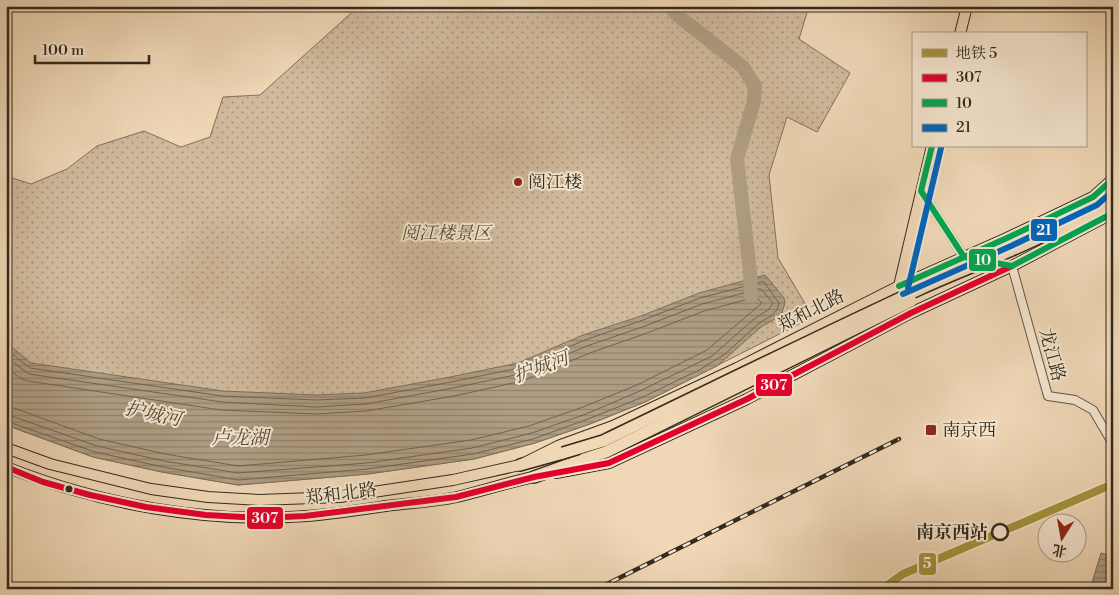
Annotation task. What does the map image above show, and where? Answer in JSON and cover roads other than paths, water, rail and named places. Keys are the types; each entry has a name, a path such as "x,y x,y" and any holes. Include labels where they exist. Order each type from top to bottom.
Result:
{"highway":[{"name":"郑和北路","path":"520,465 603,441 905,296 1039,238 1096,206 1113,192"},
{"name":"郑和北路","path":"534,477 606,452 922,296 1077,227 1113,205"}],"main road":[{"path":"960,32 967,6"},
{"path":"911,313 899,286 932,148"},
{"name":"郑和北路","path":"6,448 50,464 151,490 208,498 259,500 340,497 453,480 520,465 558,446 613,426 737,368 899,286 1094,197 1113,179"},
{"name":"郑和北路","path":"6,466 43,482 90,495 146,507 206,515 262,518 331,514 456,497 534,477 609,463 747,400 911,313 1012,266 1113,213"}],"street":[{"path":"922,190 964,257 1012,266"},
{"name":"龙江路","path":"1012,266 1048,396 1075,400 1093,410 1113,444"}],"water":[{"name":"卢龙湖","path":"765,275 784,298 785,303 782,312 775,319 761,327 717,366 645,402 590,424 535,443 474,459 368,474 238,485 162,472 93,457 6,425 6,342 31,363 223,391 316,395 364,393 518,363 583,335 641,316 699,293"},
{"path":"1101,553 1113,556 1113,589 1090,589"}],"waterway":[{"name":"护城河","path":"670,6 677,15 743,67 755,86 754,101 737,159 751,296"}],"railway":[{"path":"597,589 899,439"}],"metro line":[{"name":"5","path":"882,589 903,574 1113,484"}],"place":[{"name":"阅江楼","path":"518,182"},
{"name":"南京西","path":"931,430"},
{"name":"南京西站","path":"1000,532"}],"park label":[{"name":"阅江楼景区","path":"446,233"}]}
